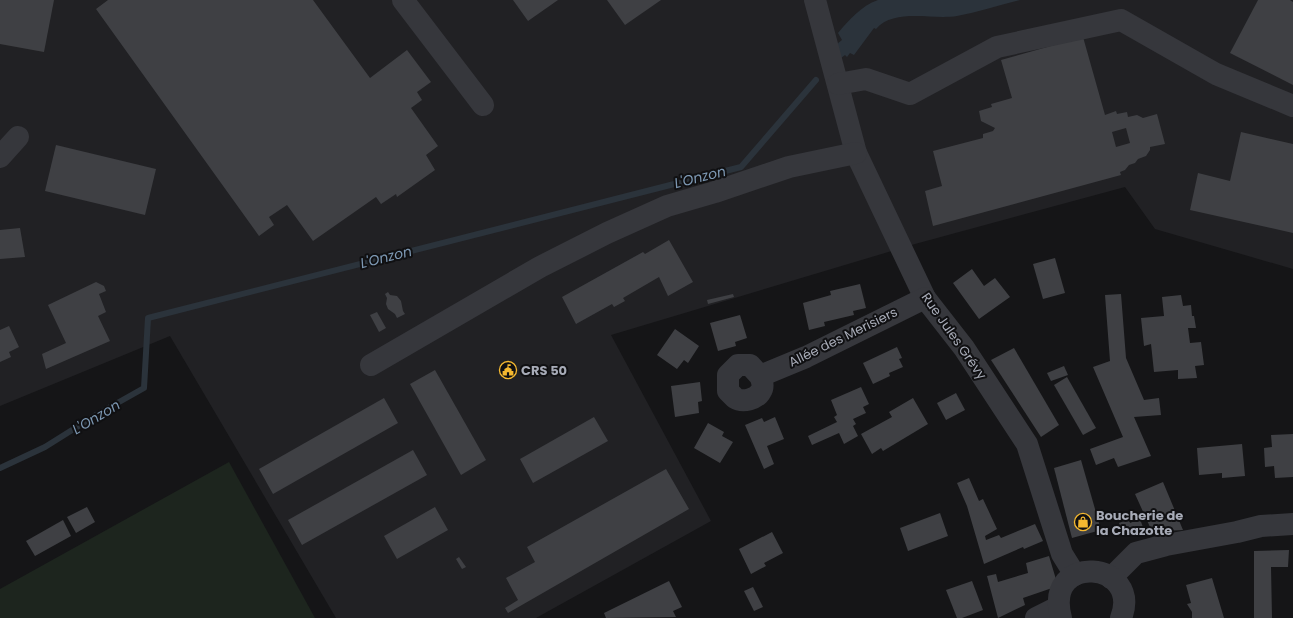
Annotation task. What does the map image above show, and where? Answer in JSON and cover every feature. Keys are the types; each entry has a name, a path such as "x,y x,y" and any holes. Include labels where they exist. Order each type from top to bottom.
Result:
{"street":[{"path":"403,0 483,105"},
{"name":"Rue Jules Grévy","path":"816,0 856,153 925,298 964,348 1027,444 1062,554 1075,575"},
{"path":"838,84 866,79 910,94 997,47 1121,20 1216,74 1293,106"},
{"path":"0,157 18,137"},
{"path":"371,365 540,267 607,233 667,206 715,192 789,167 856,153"},
{"name":"Allée des Merisiers","path":"760,376 806,357 925,298"},
{"path":"1111,578 1136,554 1166,545 1237,532 1260,526 1293,524"},
{"path":"1036,618 1060,613 1059,595 1065,583 1075,575 1087,571 1100,572 1111,578 1120,587 1124,598 1124,610 1121,618"}],"shaded area":[{"path":"0,0 1293,0 1293,269 1155,229 1125,187 915,244 611,335 711,521 536,618 336,618 170,336 0,406"},
{"path":"878,0 1020,0 957,16 914,16 893,19 876,29 874,28 854,55 850,53 847,57 845,55 841,58 837,44 842,40 838,33 851,18 866,6"},
{"path":"229,462 315,618 0,618 0,589"}],"building":[{"path":"0,0 54,0 44,52 0,44"},
{"path":"108,0 313,0 370,78 407,50 431,82 417,92 422,100 411,108 438,146 426,155 435,170 397,197 396,194 381,204 376,197 313,241 287,205 269,217 274,225 259,236 96,9"},
{"path":"513,0 558,0 528,21"},
{"path":"607,0 661,0 625,25"},
{"path":"1258,0 1290,0 1293,2 1293,85 1230,53"},
{"path":"1083,37 1105,115 1116,111 1117,114 1127,112 1128,117 1137,115 1143,118 1157,114 1165,144 1150,147 1150,150 1146,156 1129,165 1125,170 1120,172 1121,175 933,226 925,191 942,186 933,151 983,138 983,134 993,131 995,128 981,121 979,111 992,107 991,104 1012,98 1001,60","holes":["1126,128 1130,143 1116,147 1112,132"]},
{"path":"1241,132 1293,144 1293,233 1190,210 1198,173 1230,181"},
{"path":"56,145 156,169 145,215 45,191"},
{"path":"20,228 25,257 0,259 0,230"},
{"path":"669,240 693,282 668,296 659,277 623,298 625,301 614,307 612,304 576,324 562,297 643,252 645,254"},
{"path":"1055,258 1065,293 1043,299 1033,264"},
{"path":"972,269 984,286 995,278 1010,297 979,319 953,283"},
{"path":"96,282 104,286 106,291 99,294 106,312 98,316 110,341 46,369 42,354 66,343 48,305"},
{"path":"860,284 866,308 853,311 854,315 824,322 825,326 809,330 803,303 831,295 830,291"},
{"path":"388,292 390,295 397,296 401,301 405,314 397,318 395,314 388,309 385,294"},
{"path":"733,294 734,297 708,304 707,300"},
{"path":"1121,294 1126,358 1144,400 1159,398 1161,415 1134,417 1151,456 1118,467 1114,458 1096,465 1090,449 1123,437 1093,367 1110,361 1105,295"},
{"path":"1181,295 1183,306 1191,305 1192,316 1194,316 1196,328 1188,328 1190,343 1201,342 1204,365 1195,366 1197,378 1178,379 1178,370 1154,372 1151,344 1144,346 1141,318 1164,316 1162,297"},
{"path":"377,312 386,328 379,332 370,315"},
{"path":"740,315 747,338 735,342 736,346 718,351 710,323"},
{"path":"9,326 19,347 9,352 11,357 0,362 0,330"},
{"path":"675,329 699,346 688,363 684,360 677,369 657,355"},
{"path":"897,347 902,358 899,359 903,367 889,373 890,376 873,384 863,363"},
{"path":"1014,348 1059,425 1041,437 991,360"},
{"path":"1064,366 1068,375 1051,381 1047,373"},
{"path":"435,370 486,460 461,475 410,384"},
{"path":"1067,377 1096,428 1083,435 1054,385"},
{"path":"700,382 702,401 698,402 699,413 675,417 671,386"},
{"path":"861,387 869,404 863,407 866,413 853,419 856,424 853,426 858,436 844,444 839,433 812,445 808,436 837,422 834,417 837,415 831,400"},
{"path":"956,393 965,410 946,420 937,403"},
{"path":"384,398 398,423 273,494 259,469"},
{"path":"913,398 928,424 883,451 881,448 872,454 861,434 892,417 889,412"},
{"path":"594,417 608,441 533,483 520,459"},
{"path":"775,417 784,439 767,446 774,464 764,469 745,425 762,418 764,422"},
{"path":"708,423 724,432 722,436 733,442 720,463 694,448"},
{"path":"1293,434 1293,477 1275,478 1274,466 1265,467 1264,448 1272,447 1271,435"},
{"path":"1242,444 1245,476 1222,478 1222,473 1199,475 1197,448"},
{"path":"413,450 427,475 302,545 288,520"},
{"path":"1081,460 1101,530 1072,538 1054,468"},
{"path":"666,469 689,509 508,613 505,608 518,600 506,578 535,562 527,547"},
{"path":"969,478 979,501 983,499 997,529 985,536 986,540 999,535 1001,538 1035,524 1043,541 1024,549 1023,547 984,564 967,506 957,483"},
{"path":"1163,482 1183,530 1123,533 1119,523 1129,519 1130,523 1140,519 1144,530 1150,527 1135,494"},
{"path":"87,507 95,522 76,533 67,517"},
{"path":"435,507 448,530 397,559 384,536"},
{"path":"940,513 948,536 908,551 900,528"},
{"path":"63,520 71,536 35,556 26,541"},
{"path":"772,532 783,553 764,563 766,566 751,574 739,549"},
{"path":"1289,550 1288,567 1271,567 1272,618 1254,618 1254,551"},
{"path":"1049,556 1058,586 1023,598 1025,605 998,618 987,576 996,574 998,582 1028,573 1026,563"},
{"path":"459,557 466,567 462,569 456,559"},
{"path":"1212,578 1224,618 1192,618 1192,612 1187,604 1191,603 1186,585"},
{"path":"669,581 682,607 673,611 676,617 606,618 604,613"},
{"path":"972,581 983,610 962,618 957,618 946,590"},
{"path":"753,587 763,607 754,611 744,591"}],"waterway":[{"name":"L'Onzon","path":"0,468 45,447 96,415 144,388 148,318 741,167 816,80"}],"place":[{"name":"CRS 50","path":"508,370"},
{"name":"Boucherie de la Chazotte","path":"1083,522"}]}
